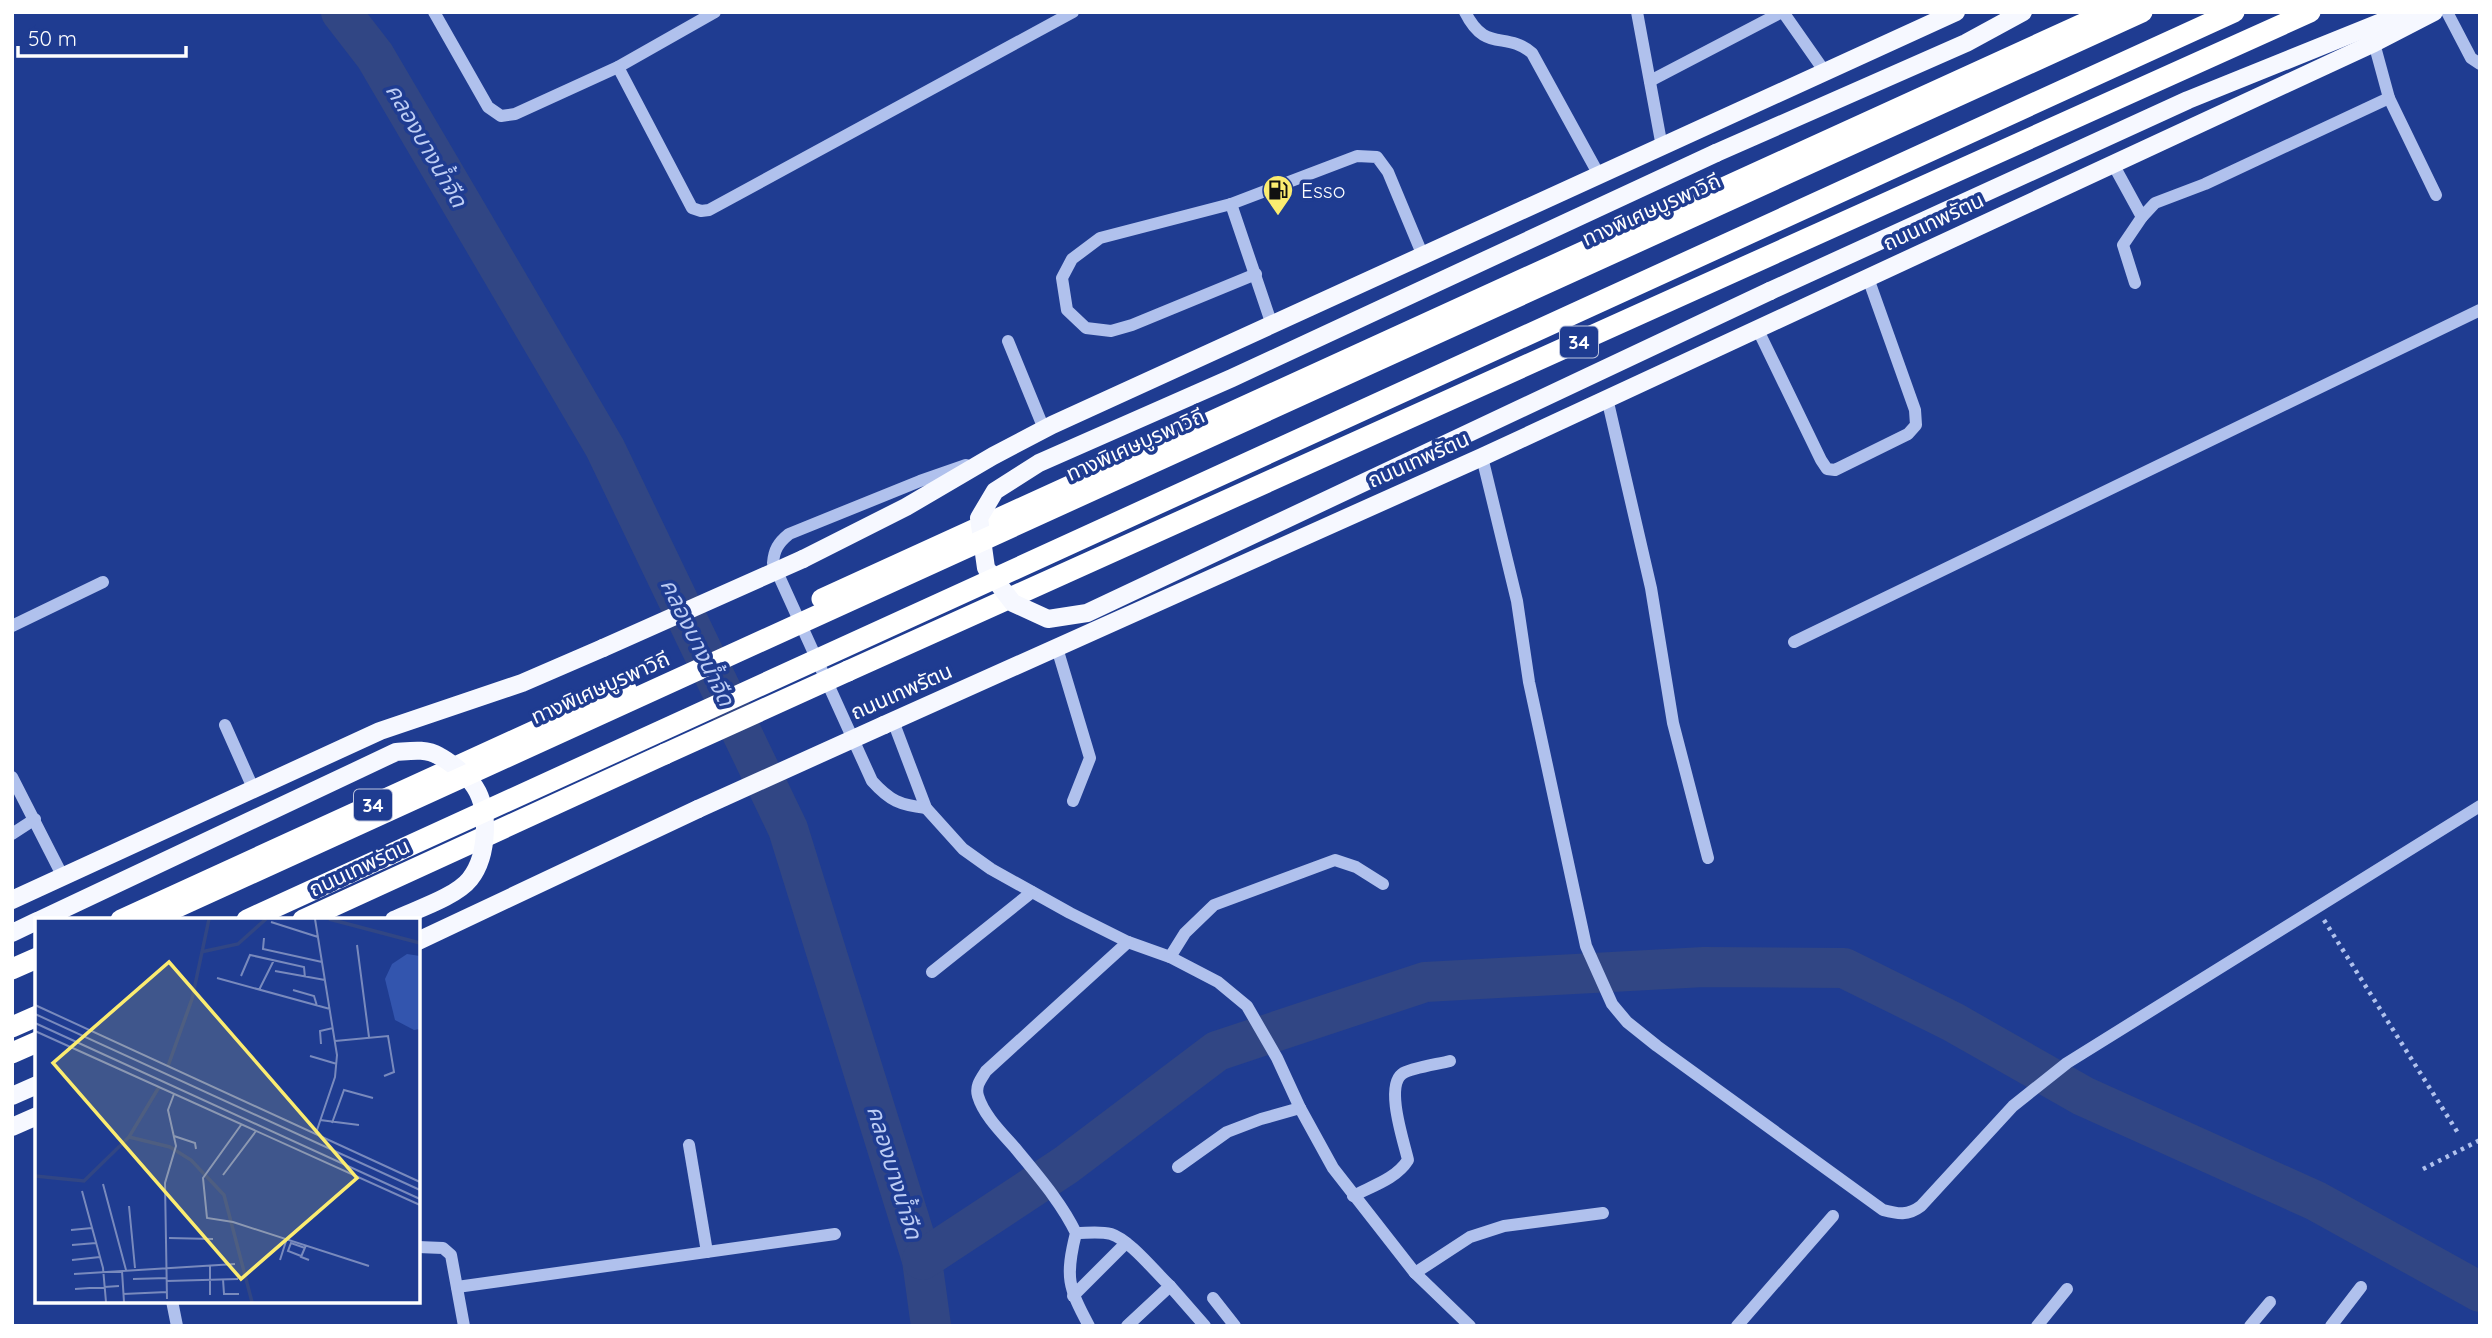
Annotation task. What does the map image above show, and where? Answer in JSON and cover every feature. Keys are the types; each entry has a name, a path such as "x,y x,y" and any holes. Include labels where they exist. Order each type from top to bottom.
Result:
{"highway":[{"name":"34","path":"125,918 2109,12"},
{"name":"ทางพิเศษบูรพาวิถี","path":"153,918 2142,12"},
{"path":"251,918 2235,12"},
{"name":"ถนนเทพรัตน","path":"307,918 848,671 2310,12"},
{"path":"12,969 35,959"},
{"path":"12,982 35,972"},
{"path":"12,1027 35,1017"},
{"path":"12,1053 35,1043"}],"main road":[{"path":"12,900 380,731 522,683 803,559 906,507 1044,429 1956,12"},
{"path":"2023,12 1966,43 1716,153 1232,378 1039,463 996,491 978,518 986,568 1013,603 1048,619 1087,612 1770,291 2188,100 2406,12"},
{"name":"ถนนเทพรัตน","path":"420,940 698,809 1482,457 2374,43 2434,12"},
{"path":"42,918 396,752 418,750 438,755 473,783 486,815 482,854 470,879 459,890 398,918"},
{"path":"12,933 35,922"},
{"path":"12,1096 35,1086"},
{"path":"12,1127 35,1117"}],"street":[{"path":"434,12 488,107 501,116 515,114 618,67 715,12"},
{"path":"618,67 692,208 701,211 709,210 1073,12"},
{"path":"1465,12 1474,29 1488,38 1523,45 1532,53 1599,175"},
{"path":"1637,12 1662,146"},
{"path":"1650,81 1782,12 1825,72"},
{"path":"2447,12 2471,58 2480,64"},
{"path":"2374,43 2389,98 2436,195"},
{"path":"2136,283 2123,246 2155,203 2205,184 2389,98"},
{"path":"1255,274 1132,325 1111,331 1086,328 1067,310 1062,278 1072,259 1100,239 1231,204 1357,156 1377,157 1388,172 1423,256"},
{"path":"2113,164 2142,217"},
{"path":"1231,204 1272,325"},
{"path":"1757,328 1821,460 1828,469 1835,470 1908,434 1916,425 1915,410 1868,278"},
{"path":"1794,642 2480,310"},
{"path":"1008,341 1044,429"},
{"path":"1607,398 1651,588 1673,723 1708,858"},
{"path":"926,808 901,805 883,794 872,781 773,563 774,553 780,541 789,534 920,481 993,456"},
{"path":"1482,457 1517,601 1529,682 1586,946 1612,1004 1628,1022 1657,1046 1883,1210 1898,1214 1912,1213 2013,1106 2067,1063 2480,806"},
{"path":"12,625 103,582"},
{"path":"1057,648 1090,758 1073,801"},
{"path":"889,723 926,808 963,849 991,869 1032,892 1128,942 1170,957 1218,982 1247,1006 1278,1058 1300,1108 1333,1168 1415,1273 1470,1326"},
{"path":"225,725 253,788"},
{"path":"12,777 63,877"},
{"path":"12,834 35,819"},
{"path":"1170,957 1185,933 1214,905 1335,860 1356,867 1382,884"},
{"path":"932,972 1032,892"},
{"path":"1090,1326 1073,1296 1069,1277 1069,1260 1076,1233 1068,1217 1035,1172 992,1121 978,1096 977,1085 986,1071 1128,942"},
{"path":"1353,1196 1402,1170 1408,1160 1395,1100 1395,1083 1402,1073 1450,1062"},
{"path":"1178,1167 1227,1132 1300,1108"},
{"path":"689,1145 707,1252"},
{"path":"1415,1273 1470,1237 1504,1226 1603,1213"},
{"path":"1737,1326 1833,1216"},
{"path":"1076,1233 1112,1234 1126,1243 1170,1286 1205,1326"},
{"path":"457,1287 835,1234"},
{"path":"1073,1296 1126,1243"},
{"path":"420,1247 443,1248 451,1255 464,1326"},
{"path":"1127,1326 1170,1286"},
{"path":"2331,1326 2361,1287"},
{"path":"2037,1326 2067,1289"},
{"path":"1213,1298 1235,1326"},
{"path":"2250,1326 2270,1302"},
{"path":"172,1303 177,1326"}],"path":[{"path":"2316,908 2458,1133"},
{"path":"2423,1169 2480,1140"}],"waterway":[{"name":"คลองบางน้ำจืด","path":"341,12 375,56 605,448 788,829 922,1260 931,1326"},
{"path":"922,1260 1066,1165 1217,1051 1425,982 1704,967 1844,968 1953,1022 2083,1096 2316,1201 2480,1292"}],"place":[{"name":"Esso","path":"1278,217"}]}
